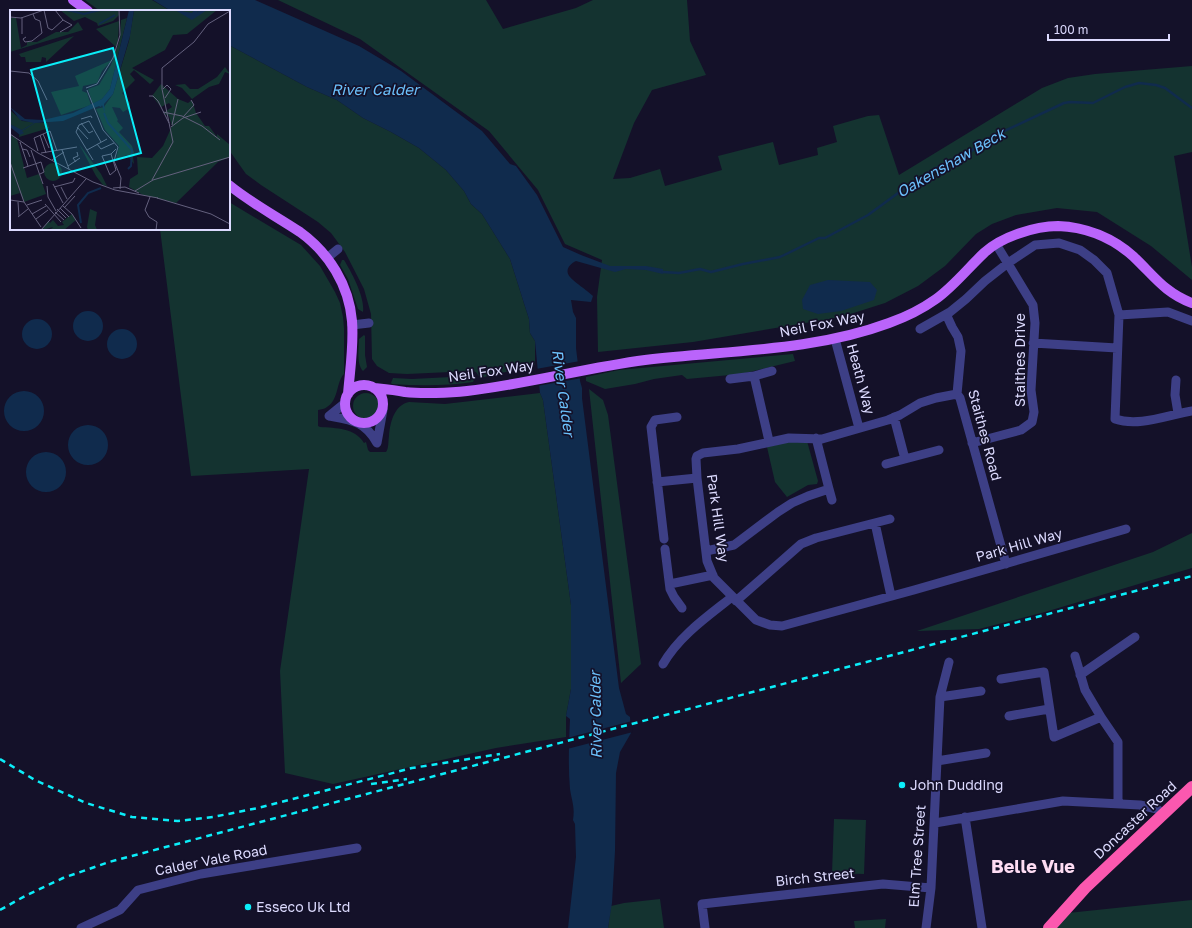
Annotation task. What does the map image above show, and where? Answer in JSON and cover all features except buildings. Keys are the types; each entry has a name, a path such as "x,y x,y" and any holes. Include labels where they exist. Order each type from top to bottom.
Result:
{"highway":[{"name":"Doncaster Road","path":"1049,928 1085,888 1192,787"}],"main road":[{"path":"73,0 87,10"},
{"path":"230,186 240,194 300,232 318,246 332,265 345,289 350,308 352,325 351,366 348,394 345,403 348,415 358,423 370,423 376,420 383,408 396,395 405,392"},
{"name":"Neil Fox Way","path":"364,385 374,388 405,392 466,391 646,360 787,347 835,339 876,328 912,314 937,299 985,251 996,244 1035,229 1057,226 1082,229 1104,236 1133,257 1166,289 1192,303"},
{"path":"348,394 355,387 364,385 351,366"},
{"path":"374,388 383,398 383,408"}],"street":[{"path":"920,329 946,314 1008,263 1035,245 1059,243 1080,250 1094,260 1106,273 1119,315 1115,419 1122,422 1150,420 1192,411"},
{"name":"Staithes Drive","path":"972,443 1021,430 1032,422 1034,412 1031,390 1034,305 996,244"},
{"path":"327,258 338,249"},
{"path":"1119,315 1168,312 1192,321"},
{"name":"Staithes Road","path":"946,314 958,337 961,351 957,394 960,398 1006,564"},
{"path":"352,325 369,323"},
{"name":"Heath Way","path":"835,339 859,428"},
{"path":"1033,343 1117,348"},
{"path":"730,379 754,376 772,371"},
{"path":"754,376 770,442"},
{"path":"1176,380 1175,395 1178,413"},
{"name":"Park Hill Way","path":"957,394 920,403 894,417 822,439 789,438 738,449 700,454 696,459 697,478 707,561 713,575 734,599 756,620 770,626 782,626 1126,529"},
{"path":"345,403 325,416 358,423 372,434 377,446 383,408"},
{"path":"664,539 652,427 655,420 677,417"},
{"path":"894,417 905,459"},
{"path":"816,438 832,500"},
{"path":"886,464 939,450"},
{"path":"657,482 697,478"},
{"path":"706,551 734,545 792,503 829,489"},
{"path":"663,664 674,648 689,633 734,599 801,544 816,538 890,519"},
{"path":"875,523 891,596"},
{"path":"665,549 670,584 674,597 682,608"},
{"path":"670,584 713,575"},
{"path":"1080,675 1134,636"},
{"path":"1075,656 1085,690 1118,742 1118,803"},
{"name":"Elm Tree Street","path":"926,928 931,888 935,823 940,697 948,662"},
{"path":"1001,679 1044,672 1054,737 1101,717"},
{"path":"940,697 981,691"},
{"path":"1009,716 1049,709"},
{"path":"937,761 986,753"},
{"path":"935,823 1063,801 1118,803 1148,806 1157,809 1163,814"},
{"path":"965,818 982,928"},
{"name":"Calder Vale Road","path":"81,928 120,910 138,890 201,874 358,848"},
{"name":"Birch Street","path":"705,928 702,904 883,884 931,888"}],"green space":[{"path":"85,0 152,0 169,10 99,10"},
{"path":"278,0 486,0 503,29 576,8 593,0 687,0 690,41 706,75 652,90 634,123 613,179 630,178 660,169 665,186 722,170 718,156 773,142 779,165 818,155 817,148 837,142 833,126 868,116 879,115 899,175 1042,88 1068,78 1095,74 1192,66 1192,152 1174,156 1192,267 1192,280 1151,246 1097,212 1057,208 1016,215 992,224 976,234 945,266 918,286 885,303 841,317 693,342 598,352 597,297 602,260 565,244 538,190 489,131 360,39"},
{"path":"230,46 307,87 337,100 363,118 419,148 446,170 464,191 471,204 482,214 510,259 529,319 530,333 535,341 535,365 480,378 476,372 472,371 407,374 389,373 377,366 372,359 371,314 364,289 345,252 331,233 318,222 246,174 230,151"},
{"path":"230,203 301,245 320,266 340,303 344,328 344,374 341,377 334,400 325,408 318,410 318,426 345,430 356,434 364,443 366,442 370,452 386,452 394,415 400,407 409,402 445,404 540,393 543,400 571,605 571,689 566,716 566,737 496,748 333,784 285,773 280,671 309,469 191,476 160,230 230,230"},
{"path":"342,260 344,260 351,272 360,292 363,312 358,309 348,279 340,265"},
{"path":"364,335 367,367 363,371 359,364 358,351 359,339"},
{"path":"793,354 795,361 741,374 687,379 682,375 605,389 586,381 586,377 619,370"},
{"path":"471,376 475,378 473,382 453,384 412,385 391,383 393,378 412,379"},
{"path":"589,389 603,400 608,415 641,664 621,683"},
{"path":"366,393 375,397 379,406 375,415 366,419 357,415 353,406 357,397"},
{"path":"792,440 807,441 818,481 817,484 808,485 787,497 775,482 767,447"},
{"path":"1192,533 1192,568 1045,612 979,629 917,631 1153,552"},
{"path":"834,819 866,820 864,874 832,873"},
{"path":"660,899 664,928 608,928 611,906"},
{"path":"1192,900 1192,928 1055,928 1068,913"},
{"path":"886,919 885,928 855,928 854,921"}],"water":[{"name":"River Calder","path":"153,0 255,0 359,46 401,71 482,131 510,164 516,166 537,195 563,247 610,266 646,266 663,269 663,274 646,270 626,269 615,272 576,261 568,270 568,274 572,279 593,296 591,302 571,300 573,312 576,318 576,348 619,688 626,714 630,717 631,733 620,752 616,773 615,851 612,903 608,928 568,928 576,857 575,824 573,820 574,815 569,780 570,719 566,716 571,689 571,605 543,400 540,393 535,341 530,333 529,319 510,259 482,214 471,204 464,191 446,170 419,148 363,118 337,100 307,87 230,46 230,10 169,10"},
{"path":"828,280 870,282 877,290 874,300 841,311 818,314 803,309 802,300 810,285"},
{"path":"88,311 99,315 103,326 99,337 88,341 77,337 73,326 77,315"},
{"path":"37,319 48,323 52,334 48,345 37,349 26,345 22,334 26,323"},
{"path":"122,329 133,333 137,344 133,355 122,359 111,355 107,344 111,333"},
{"path":"28,391 35,394 41,400 44,411 43,419 35,428 28,431 20,431 13,428 5,419 4,407 7,400 16,392"},
{"path":"92,425 99,428 105,434 108,445 107,453 99,462 92,465 84,465 77,462 69,453 68,441 71,434 80,426"},
{"path":"50,452 57,455 63,461 66,472 65,480 57,489 50,492 42,492 35,489 27,480 26,468 29,461 38,453"}],"pier":[{"path":"580,361 582,378 537,386 536,369"},
{"path":"632,721 633,732 567,749 567,738"}],"waterway":[{"name":"Oakenshaw Beck","path":"663,272 679,273 700,269 711,272 780,257 819,238 825,238 868,215 909,185 934,169 969,153 983,141 1064,103 1093,103 1125,87 1139,83 1156,85 1165,88 1192,108"}],"railway":[{"path":"0,910 63,878 109,862 1192,576"},
{"path":"0,759 35,780 86,803 132,817 178,821 213,817 258,808 412,768 500,754"},
{"path":"371,784 407,779"}],"place":[{"name":"John Dudding","path":"902,785"},
{"name":"Esseco Uk Ltd","path":"248,907"}],"district":[{"name":"Belle Vue","path":"1033,867"}]}
